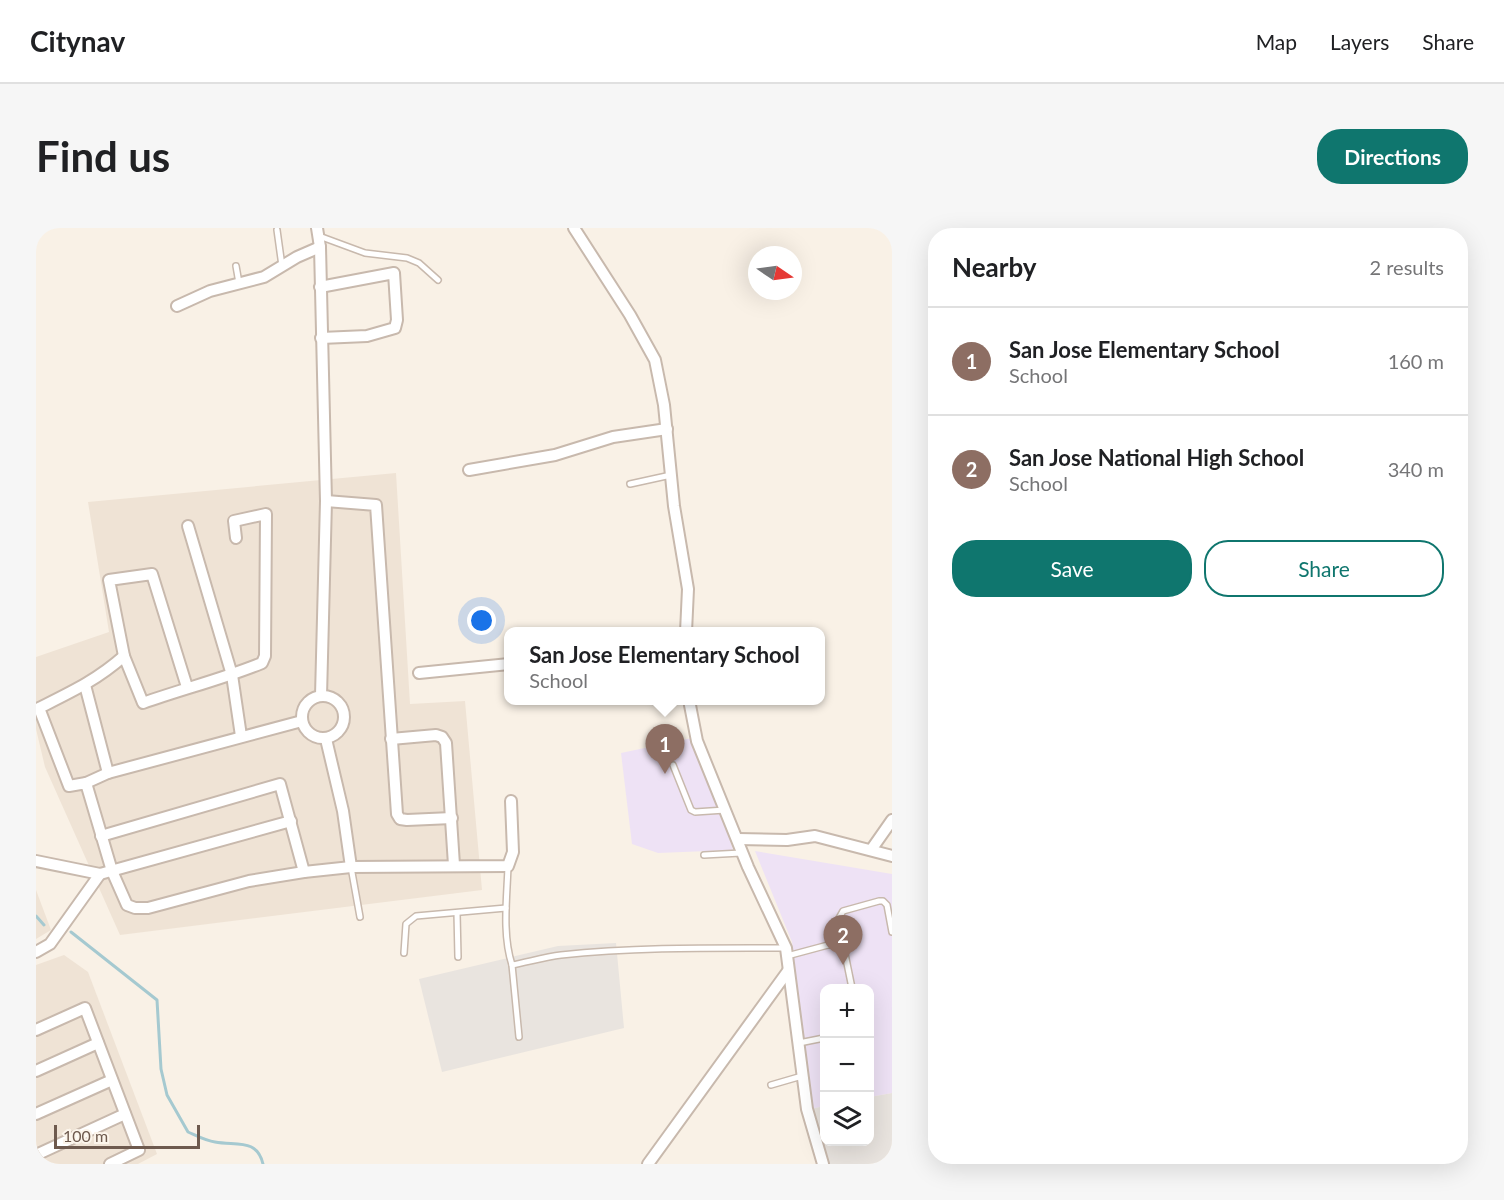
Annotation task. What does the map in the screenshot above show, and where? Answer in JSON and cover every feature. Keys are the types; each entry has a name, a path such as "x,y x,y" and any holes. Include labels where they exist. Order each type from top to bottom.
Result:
{"street":[{"path":"574,228 630,315 655,360 664,405 674,506 688,589 686,627"},
{"path":"177,306 210,291 264,277 319,237"},
{"path":"319,237 326,501 321,696"},
{"path":"320,287 394,273 397,320 395,328 367,336 321,338"},
{"path":"469,470 555,455 613,437 667,429"},
{"path":"326,501 376,505 397,814 400,819 407,820 452,818"},
{"path":"187,687 152,574 109,580 124,656 143,703 187,687 232,675 262,663 265,656 266,514 234,521 236,538"},
{"path":"188,526 232,675 241,736"},
{"path":"124,656 104,674 38,709 69,786 86,783 108,773 302,721"},
{"path":"419,673 504,664"},
{"path":"86,685 108,773"},
{"path":"321,696 335,699 340,704 345,718 339,732 326,738 319,738 308,732 302,721 304,707 308,702 321,696"},
{"path":"690,705 697,741 786,952 807,1108 823,1164"},
{"path":"392,739 436,735 442,737 446,743 454,865"},
{"path":"326,738 344,811 351,867"},
{"path":"86,783 112,871 127,905 135,908 148,908 249,881 304,872 351,867 508,866 513,852 511,801"},
{"path":"101,836 280,784 304,872"},
{"path":"871,850 892,820"},
{"path":"38,861 100,874 291,821"},
{"path":"738,839 787,840 815,836 892,856"},
{"path":"36,952 50,944 100,874"},
{"path":"648,1164 788,971"},
{"path":"36,1030 85,1008 139,1150 110,1164"},
{"path":"36,1071 98,1043"},
{"path":"36,1114 112,1080"},
{"path":"36,1155 125,1114"}],"lane":[{"path":"277,230 282,266"},
{"path":"319,237 365,253 407,258 419,263 438,280"},
{"path":"236,266 239,284"},
{"path":"630,484 671,475"},
{"path":"673,765 691,810 695,812 727,810"},
{"path":"704,855 743,853"},
{"path":"508,866 506,908 508,953 512,965 519,1037"},
{"path":"351,867 360,917"},
{"path":"828,945 833,929 843,911 879,901 887,905 892,932"},
{"path":"404,952 406,924 416,916 506,908"},
{"path":"457,913 458,957"},
{"path":"512,965 561,956 605,953 710,948 786,952 843,944 851,984"},
{"path":"797,1043 820,1039"},
{"path":"771,1085 802,1076"}],"shaded area":[{"path":"396,473 410,704 465,701 482,890 120,935 45,767 36,729 36,657 109,632 88,502"},
{"path":"692,738 716,796 733,850 658,853 632,844 621,753"},
{"path":"755,851 892,874 892,1093 874,1096 874,984 820,984 820,1107 811,1109 792,942"},
{"path":"36,890 51,930 36,939"},
{"path":"616,943 624,1028 442,1072 419,979 558,946"},
{"path":"64,955 88,972 157,1154 138,1164 36,1164 36,965"},
{"path":"892,1093 892,1164 829,1164 823,1146 874,1146 874,1096"},
{"path":"820,1107 820,1136 811,1109"}],"waterway":[{"path":"36,916 44,925"},
{"path":"71,932 157,1000 161,1069 167,1095 188,1132 212,1141 251,1147 256,1150 263,1164"}],"place":[{"name":"San Jose Elementary School","path":"665,774"},
{"name":"San Jose National High School","path":"843,965"}]}
